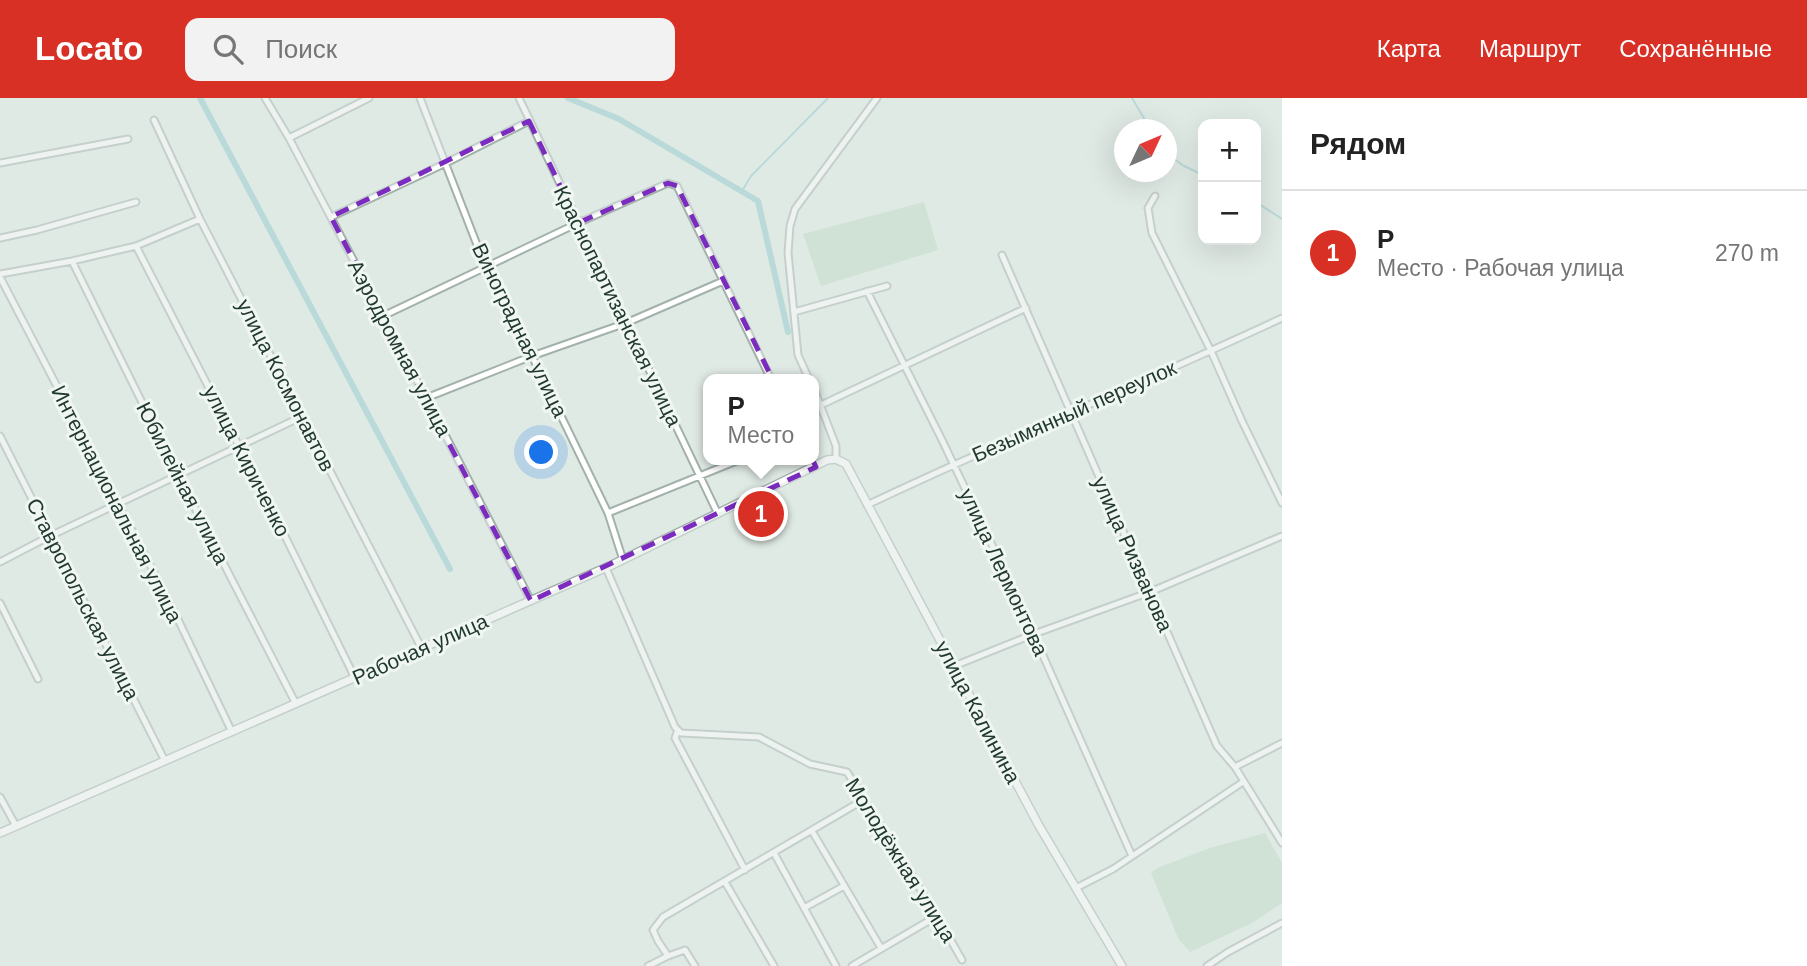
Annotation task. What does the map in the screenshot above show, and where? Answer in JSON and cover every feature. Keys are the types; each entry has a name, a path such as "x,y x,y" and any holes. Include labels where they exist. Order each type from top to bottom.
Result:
{"street":[{"name":"Аэродромная улица","path":"265,98 331,217 531,601"},
{"path":"289,138 369,98"},
{"name":"Виноградная улица","path":"420,98 486,268 608,513 623,560"},
{"name":"Краснопартизанская улица","path":"519,98 718,514"},
{"path":"807,374 798,355 788,253 790,226 795,209 877,98"},
{"name":"улица Космонавтов","path":"154,120 200,219 422,649"},
{"path":"331,217 529,121"},
{"path":"0,163 128,139"},
{"path":"383,316 668,183 677,186 769,374"},
{"path":"1155,196 1148,208 1152,233 1282,503"},
{"path":"0,238 136,202"},
{"path":"0,275 136,246 200,219"},
{"name":"улица Кириченко","path":"136,246 355,678"},
{"name":"улица Ризванова","path":"1003,255 1217,746 1235,767 1282,843"},
{"name":"Юбилейная улица","path":"72,261 296,704"},
{"name":"Интернациональная улица","path":"0,275 172,607 232,732"},
{"path":"426,398 532,356 626,323 723,281"},
{"path":"794,312 887,286"},
{"name":"улица Лермонтова","path":"867,291 1034,634 1132,856"},
{"path":"821,405 1026,308"},
{"name":"Безымянный переулок","path":"867,505 1282,317"},
{"path":"819,400 836,446 836,459"},
{"path":"0,562 303,416"},
{"name":"Ставропольская улица","path":"0,436 165,761"},
{"name":"Рабочая улица","path":"819,462 836,459"},
{"name":"улица Калинина","path":"836,459 846,464 1038,824 1122,966"},
{"path":"608,513 724,465"},
{"name":"Рабочая улица","path":"0,833 606,568 718,514 810,465"},
{"path":"954,666 1150,592 1282,536"},
{"path":"606,568 676,728 675,738 745,870"},
{"path":"0,603 38,679"},
{"name":"Молодёжная улица","path":"676,728 681,733 759,737 810,764 847,772 962,960"},
{"path":"1235,767 1282,743"},
{"path":"1076,888 1113,869 1243,782"},
{"path":"0,797 16,826"},
{"path":"668,956 653,930 663,917 865,799"},
{"path":"812,831 881,948"},
{"path":"774,853 836,966"},
{"path":"725,882 774,966"},
{"path":"804,908 844,886"},
{"path":"852,966 937,916"},
{"path":"1207,966 1282,923"},
{"path":"648,966 685,950 695,966"}],"highlighted area":[{"path":"529,121 578,223 668,183 677,186 816,467 531,601 331,217"}],"green space":[{"path":"924,202 938,250 821,286 803,234"},
{"path":"1265,833 1282,863 1282,903 1254,922 1190,952 1179,940 1151,873 1157,868 1210,848"}],"waterway":[{"path":"200,98 450,569"},
{"path":"568,98 619,119 758,201 788,332"},
{"path":"742,191 751,176 828,98"},
{"path":"1132,98 1144,119"},
{"path":"1177,161 1198,173"},
{"path":"1261,205 1282,219"}],"place":[{"name":"Р","path":"761,514"}]}
